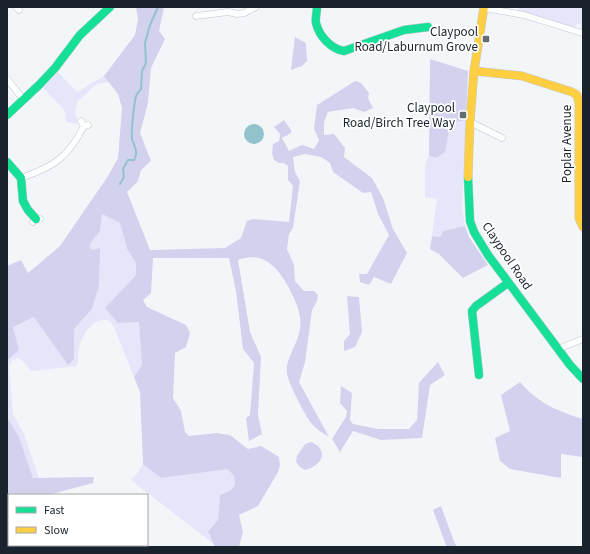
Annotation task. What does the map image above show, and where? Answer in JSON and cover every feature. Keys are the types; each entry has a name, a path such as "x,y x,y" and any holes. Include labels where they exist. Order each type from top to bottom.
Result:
{"street":[{"path":"7,115 55,68 80,35 110,7"},
{"path":"196,16 206,17 228,9 237,14 244,13 256,7"},
{"path":"317,7 316,24 327,42 336,50 340,51 344,51 404,30 428,27"},
{"path":"484,8 524,15 579,30"},
{"name":"Claypool Road","path":"484,8 474,72 470,122 468,192 470,221 478,240 508,283 570,365 583,379"},
{"name":"Poplar Avenue","path":"474,72 522,76 572,92 577,95 581,103 579,218 583,227"},
{"path":"7,79 24,100"},
{"path":"470,122 502,138"},
{"path":"21,178 42,171 60,160 77,138 84,124"},
{"path":"7,162 21,178 23,201 36,220"},
{"path":"478,375 472,311 476,306 508,283"},
{"path":"558,349 583,339"}],"shaded area":[{"path":"136,7 164,7 159,31 165,39 151,68 148,103 140,133 151,161 141,170 138,181 127,192 150,250 225,248 241,238 247,221 253,219 289,222 293,186 288,180 288,166 274,160 272,153 273,144 279,141 280,134 274,127 284,120 291,130 291,133 282,138 289,151 302,145 314,149 319,140 314,129 317,105 355,81 361,83 369,93 368,98 373,108 364,112 353,108 328,112 324,122 324,135 334,134 345,148 344,157 372,178 383,198 393,229 407,253 391,284 374,277 369,285 360,282 359,274 367,274 389,235 378,214 371,192 363,193 333,172 330,163 321,157 305,154 293,157 295,172 300,181 293,228 289,234 287,249 294,265 295,281 304,291 314,291 318,295 317,301 312,310 305,362 299,382 329,437 316,428 309,420 288,378 288,363 300,328 298,309 290,290 281,275 270,263 256,258 247,258 238,260 250,332 261,357 258,415 262,434 249,441 246,418 250,415 254,363 243,349 236,291 229,258 153,258 151,293 143,300 147,307 186,325 190,333 186,347 175,353 173,398 181,411 185,432 189,436 216,433 230,435 248,449 261,446 279,457 280,465 278,472 258,506 239,515 243,532 239,547 215,547 208,531 218,520 220,495 231,490 235,485 234,476 228,469 161,478 143,464 140,392 134,377 142,365 139,322 118,323 105,308 136,275 136,263 127,249 120,223 102,214 100,231 90,244 91,250 100,248 99,285 92,309 74,329 74,359 68,365 34,317 13,327 19,350 7,361 7,266 21,260 28,273 60,246 108,176 118,158 122,108 118,94 104,76 135,35 138,19"},
{"path":"520,7 583,7 583,31 581,30 581,25 577,24 574,28 518,11"},
{"path":"295,37 306,43 307,61 302,66 291,70"},
{"path":"430,59 468,71 466,120 450,124 445,152 436,158 429,156"},
{"path":"58,72 77,92 104,76 109,82 97,84 78,101 75,111 78,124 66,122 65,112 62,107 43,88"},
{"path":"466,120 462,208 465,226 443,231 440,237 432,236 437,199 425,197 425,164 429,156 436,158 450,124"},
{"path":"254,124 261,127 264,134 261,141 254,144 247,141 244,134 247,127"},
{"path":"102,214 120,223 127,249 136,263 136,275 105,308 139,321 142,365 134,377 114,327 106,320 101,320 95,323 84,334 76,366 32,371 20,359 18,358 12,360 9,366 13,414 24,434 39,478 33,478 19,437 7,417 7,361 19,350 13,327 34,317 68,364 74,359 74,329 92,309 99,248 91,250 90,244 100,231"},
{"path":"465,226 469,237 488,265 463,278 439,254 430,249 432,236 440,237 443,231"},
{"path":"347,296 359,297 362,332 355,347 344,351 344,341 350,334"},
{"path":"438,362 445,375 430,385 422,438 381,440 353,431 340,452 332,439 346,417 347,411 340,403 341,386 352,393 350,420 353,424 378,429 409,429 417,420 419,383"},
{"path":"520,382 541,401 565,413 583,419 583,457 561,454 561,478 510,469 500,461 495,438 510,431 501,395"},
{"path":"7,417 19,437 33,478 94,477 93,483 52,494 8,494 7,509"},
{"path":"311,442 317,445 320,449 322,458 316,465 305,470 296,462 297,456 305,444"},
{"path":"143,464 161,478 228,468 234,476 235,485 231,490 220,495 218,520 208,530 215,545 131,480"},
{"path":"441,506 455,544 458,547 449,547 446,545 433,510"},
{"path":"34,546 69,547 35,547"}],"waterway":[{"path":"120,184 124,177 123,169 128,160 134,160 136,154 136,149 132,139 134,109 137,94 141,89 142,71 146,63 145,43 150,25 158,7"}],"traffic: fast":[{"path":"7,115 39,85 55,68 80,35 110,7"},
{"path":"317,7 316,21 320,33 330,45 344,51 404,30 428,27"},
{"path":"7,162 21,178 23,201 28,210 36,219"},
{"path":"468,177 470,221 474,232 488,255 570,365 583,379"},
{"path":"479,375 472,311 476,306 508,283"}],"traffic: slow":[{"path":"468,177 474,71 484,7"},
{"path":"474,71 522,76 572,92 577,95 579,103 579,218 583,227"}],"place":[{"name":"Claypool Road/Laburnum Grove","path":"486,39"},
{"name":"Claypool Road/Birch Tree Way","path":"463,115"}]}
